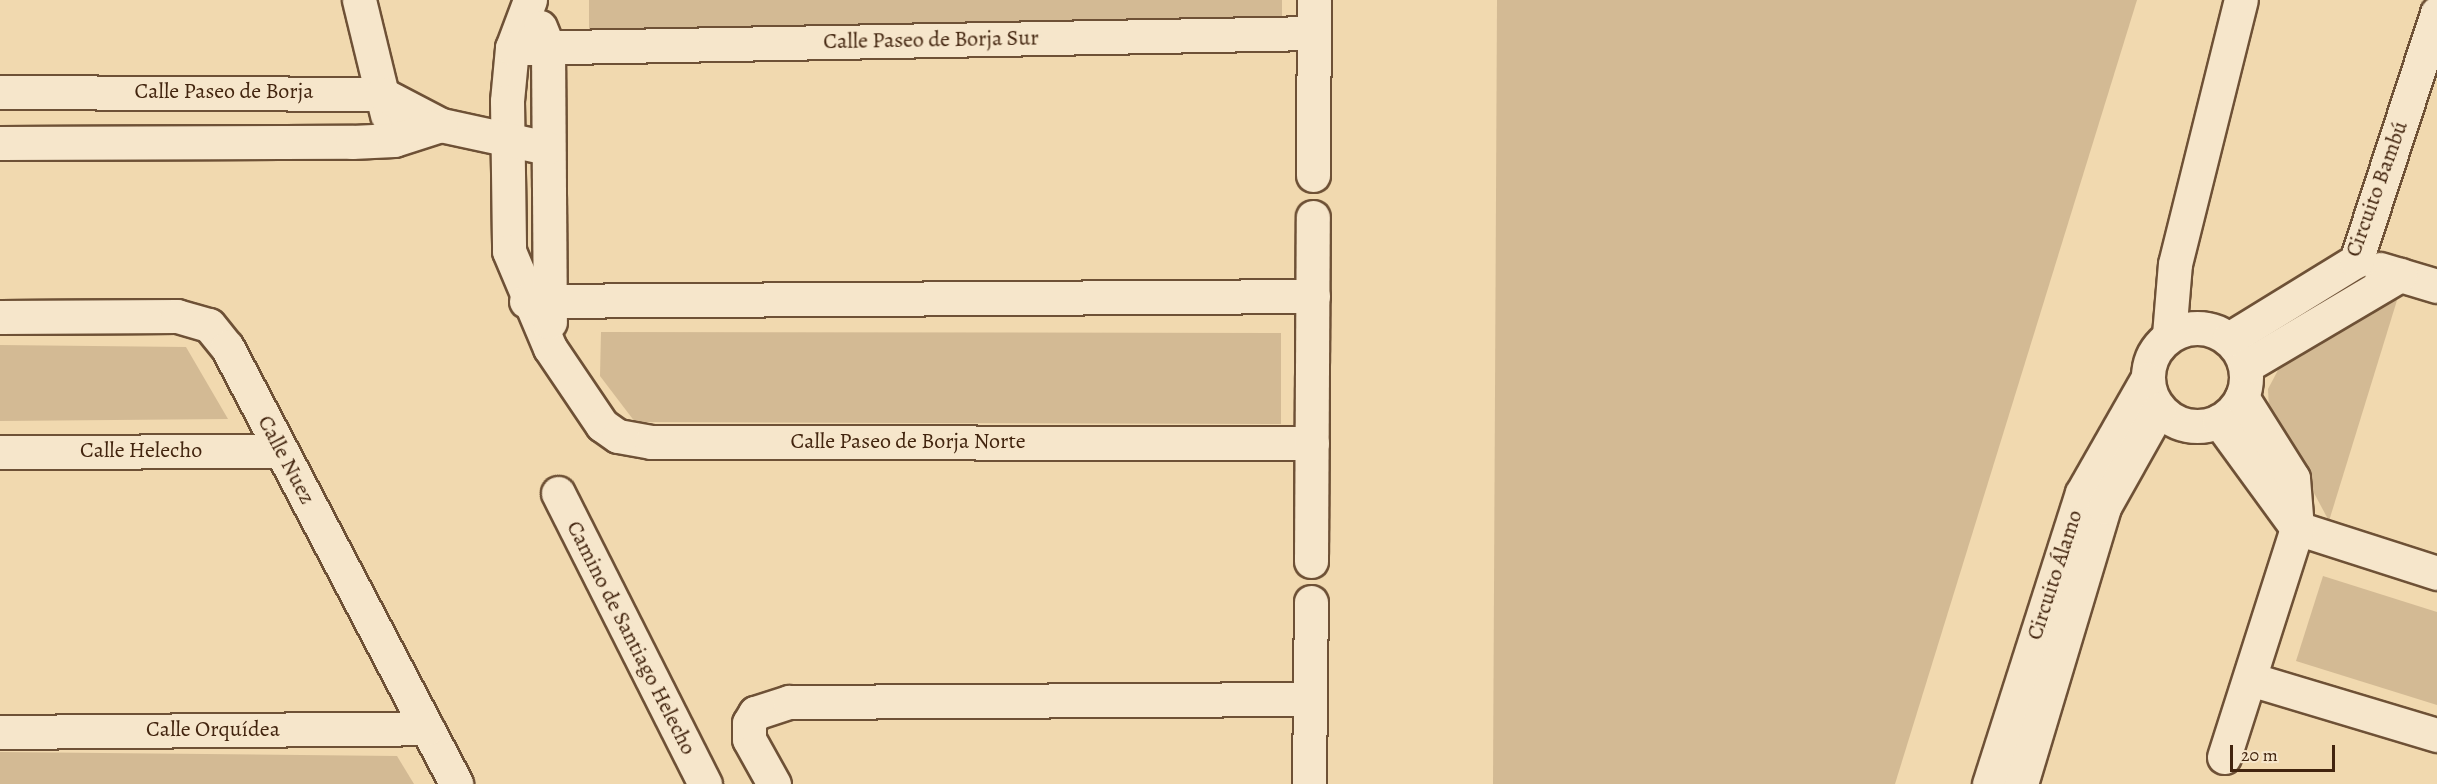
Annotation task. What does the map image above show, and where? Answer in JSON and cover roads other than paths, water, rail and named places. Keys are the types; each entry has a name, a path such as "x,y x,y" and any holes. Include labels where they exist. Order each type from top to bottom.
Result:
{"street":[{"path":"359,0 394,140"},
{"path":"1313,175 1314,0"},
{"path":"2169,335 2175,264 2241,0"},
{"path":"530,1 548,47 547,148"},
{"path":"505,140 512,48 530,1"},
{"name":"Circuito Bambú","path":"2229,339 2355,261 2437,13"},
{"name":"Calle Paseo de Borja Sur","path":"512,48 1314,33"},
{"name":"Calle Paseo de Borja","path":"0,92 382,94 441,125 547,148"},
{"path":"0,143 394,140 441,125"},
{"name":"Calle Paseo de Borja Norte","path":"505,140 509,251 538,301 550,348 602,425 618,436 651,442 1312,443"},
{"name":"Calle Paseo de Borja Norte","path":"538,301 547,148"},
{"path":"1311,561 1313,217"},
{"path":"2355,261 2437,286"},
{"name":"Circuito Bambú","path":"2244,382 2400,275"},
{"path":"538,301 1313,296"},
{"name":"Calle Nuez","path":"0,317 177,316 209,325 227,347 456,784"},
{"path":"2219,421 2187,425 2159,409 2147,379 2157,347 2169,335 2199,327 2229,339 2244,382 2293,478 2297,528 2224,757"},
{"name":"Circuito Álamo","path":"1989,784 2082,493 2147,379"},
{"path":"2219,421 2244,382"},
{"name":"Circuito Álamo","path":"2021,784 2104,507 2159,409"},
{"path":"2219,421 2297,528 2437,573"},
{"name":"Calle Helecho","path":"0,452 281,451"},
{"name":"Camino de Santiago Helecho","path":"558,493 705,784"},
{"path":"1309,784 1311,602"},
{"path":"2250,679 2437,735"},
{"path":"774,784 749,739 749,723 755,713 789,702 1309,699"},
{"name":"Calle Orquídea","path":"0,732 427,728"}]}
